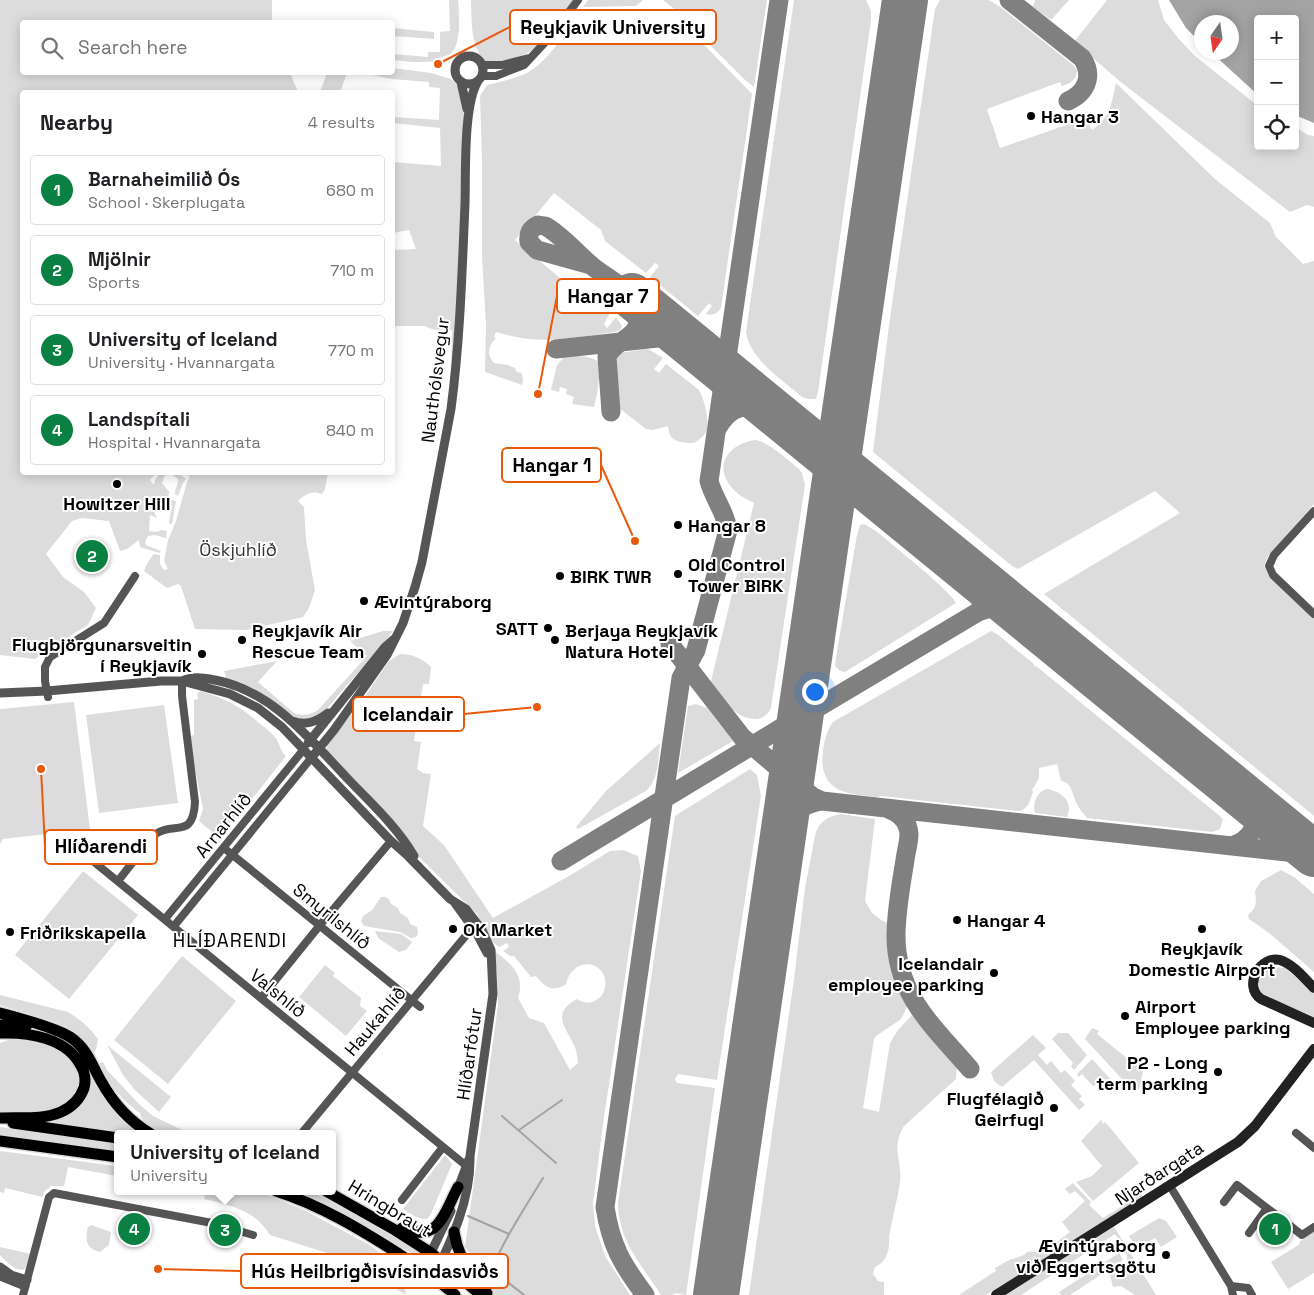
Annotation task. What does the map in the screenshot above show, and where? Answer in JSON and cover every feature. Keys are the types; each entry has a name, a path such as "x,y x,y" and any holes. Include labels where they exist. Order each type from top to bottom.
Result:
{"main road":[{"path":"1314,988 1291,966 1277,960 1270,961 1257,970 1252,987 1261,999 1314,1022"},
{"path":"0,1013 61,1032 77,1043 88,1056 118,1108 145,1130"},
{"path":"0,1025 41,1026"},
{"path":"0,1033 32,1035 59,1044 77,1057 83,1069 85,1084 81,1096 73,1106 60,1113 46,1116 0,1119"},
{"path":"0,1040 9,1037 32,1035"},
{"name":"Njarðargata","path":"996,1295 1238,1142 1255,1126 1314,1049"},
{"path":"0,1119 114,1137"},
{"path":"0,1142 114,1156"},
{"path":"0,1148 114,1162"},
{"path":"370,1215 411,1232 427,1233 437,1227 458,1187"},
{"name":"Hringbraut","path":"286,1195 323,1210 368,1235 423,1269 455,1295"},
{"name":"Hringbraut","path":"333,1195 370,1215 442,1260 481,1295"},
{"path":"454,1232 466,1269 488,1295"}],"street":[{"path":"480,78 482,65 477,58 463,56 459,59 454,72 461,82 470,84 480,78 496,76 519,68 550,37 578,0"},
{"path":"482,65 502,65 531,57"},
{"name":"Nauthólsvegur","path":"312,757 334,730 387,655 403,623 418,578 451,409 457,362 468,119 474,87 480,78"},
{"name":"Nauthólsvegur","path":"461,82 465,95 468,119"},
{"path":"1314,511 1271,561 1271,571 1277,579 1314,614"},
{"path":"48,694 45,681 45,667 50,657 104,624 135,576"},
{"name":"Nauthólsvegur","path":"304,749 385,647 395,638"},
{"name":"Hlíðarfótur","path":"182,681 189,678 204,678 237,686 269,702 319,748 394,828 421,868"},
{"path":"0,699 94,687 182,681 182,696 195,798 194,815 186,826 159,831 154,835 118,881"},
{"name":"Hlíðarfótur","path":"182,681 218,690 245,700 270,717 312,757 391,841 454,902 490,957"},
{"path":"0,693 48,694"},
{"path":"291,721 313,722 339,704"},
{"name":"Arnarhlíð","path":"165,919 304,749"},
{"name":"Arnarhlíð","path":"174,926 312,757"},
{"path":"261,998 391,841"},
{"name":"Valshlíð","path":"72,844 468,1167"},
{"name":"Smyrilshlíð","path":"224,848 420,1007"},
{"name":"Hlíðarfótur","path":"434,1277 454,1232 468,1189 468,1167 494,994 491,950 488,941 478,923 466,909 454,902"},
{"name":"Haukahlíð","path":"304,1130 472,928"},
{"path":"1296,1134 1314,1148"},
{"path":"402,1200 443,1147"},
{"name":"Hlíðarfótur","path":"423,1269 450,1214 458,1187 468,1167"},
{"path":"1224,1202 1237,1185 1302,1235 1314,1227"},
{"path":"1170,1186 1231,1286 1233,1295"},
{"path":"25,1287 50,1197 54,1193 212,1223 253,1235"},
{"path":"1248,1233 1268,1208"},
{"path":"0,1267 25,1287"},
{"path":"0,1276 25,1287"},
{"path":"1231,1286 1248,1288 1252,1295"}],"green space":[{"path":"0,0 272,0 272,20 20,20 20,75 291,75 297,90 20,90 20,475 154,475 150,480 154,485 159,475 165,475 162,483 170,493 168,494 170,498 166,501 157,499 154,504 166,504 172,500 176,501 172,524 169,522 172,506 160,505 154,509 157,518 150,515 149,531 167,531 166,538 155,535 148,536 145,542 146,545 161,551 160,553 140,547 139,540 127,549 120,551 109,521 82,518 72,521 46,554 63,577 84,592 96,608 88,625 35,659 0,655"},
{"path":"449,0 458,0 458,37 454,50 450,54 438,58 438,61 395,60 395,54 428,57 428,52 440,52 440,32 450,31"},
{"path":"471,0 574,0 554,28 530,52 506,62 485,62 474,41"},
{"path":"588,0 643,0 636,6 583,7"},
{"path":"663,0 767,0 754,87 673,8"},
{"path":"794,0 866,0 871,11 816,399 802,397 768,368 754,351 746,332"},
{"path":"940,0 989,0 1072,64 1077,70 1076,77 1070,83 1062,86 1060,82 987,109 1000,148 1075,122 1086,120 1092,130 1107,115 1116,83 1215,179 1270,223 1276,237 1303,264 1314,261 1314,504 1268,556 1264,566 1269,576 1314,619 1314,816 1044,594 1180,513 1155,491 1018,569 873,452 890,318 935,9"},
{"path":"1035,0 1069,0 1051,20 1033,7"},
{"path":"1107,0 1158,0 1164,20 1194,55 1194,60 1200,60 1254,103 1254,150 1299,150 1299,129 1314,136 1314,207 1307,205 1290,212 1122,83 1074,42"},
{"path":"665,9 674,14 752,94 721,308 715,314 706,314 712,306 709,303 698,316 650,277 659,266 655,263 646,273 605,241 601,230 554,193 515,240 561,279 574,281 611,311 604,324 607,328 616,317 622,326 620,330 615,332 556,340 527,339 496,332 494,337 496,338 490,347 489,354 491,360 494,363 508,365 515,368 517,372 522,373 522,385 485,372 486,325 482,256 480,96 487,85 511,79 534,69 549,55 580,12"},
{"path":"395,28 434,32 434,39 395,36"},
{"path":"395,68 431,73 451,79 459,87 464,106 462,206 453,373 451,378 452,330 438,330 425,326 395,326 395,250 416,249 409,230 395,233 395,162 441,166 440,128 395,123 395,117 439,120 440,88 429,87 429,82 392,79 373,75 395,75"},
{"path":"326,75 346,75 341,90 321,90"},
{"path":"646,349 663,358 654,369 659,373 666,364 699,390 706,409 707,429 700,439 694,443 676,441 671,435 668,426 653,430 646,429 619,408 614,380 617,359 620,353"},
{"path":"565,356 594,359 601,364 594,407 572,404 574,397 566,394 567,389 560,387 559,392 551,390 557,365"},
{"path":"755,440 766,444 799,469 805,485 771,708 768,713 758,719 742,716 732,709 711,681 754,503 741,496 727,482 724,466 726,458 737,446"},
{"path":"172,475 181,475 186,479 178,496 175,494 178,479"},
{"name":"Öskjuhlíð","path":"187,475 328,475 322,494 309,493 298,501 304,507 306,540 315,590 309,608 303,617 246,630 195,629 181,586 178,584 167,588 144,571 154,554 160,555 160,564 164,570 168,569 164,561 168,540 190,476"},
{"path":"864,524 876,531 920,567 956,603 845,672 840,671 835,666 857,535 860,525"},
{"path":"383,631 393,631 369,662 326,710 312,720 294,719 227,680 224,671 277,661 258,682 294,713 300,715 308,714 317,711 367,656 350,641"},
{"path":"991,631 1215,812 1223,819 1220,829 1212,832 1087,818 1078,806 1068,784 1061,781 1057,764 1039,768 1039,778 1032,790 1029,804 1019,811 855,794 845,792 830,783 825,775 823,751 826,736 833,722"},
{"path":"400,654 417,657 431,667 429,684 423,684 414,741 421,742 417,769 423,773 431,774 423,826 444,845 493,918 610,851 623,850 638,856 641,871 593,1203 595,1226 605,1256 630,1295 493,1295 464,1260 470,1253 465,1247 498,1005 497,972 492,949 510,964 518,975 520,990 518,998 529,1018 544,1023 570,1070 578,1063 577,1053 562,1021 564,1010 577,999 589,1002 599,998 605,989 605,978 602,971 590,964 576,968 562,987 550,988 536,976 531,977 514,956 510,956 503,951 509,947 507,943 499,947 490,940 477,914 417,855 365,789 327,755 327,743 359,705 389,661"},
{"path":"200,691 232,703 245,712 272,734 286,756 245,808 239,812 218,837 199,821 203,809 194,764 191,736 194,735 194,700 198,699 197,694"},
{"path":"74,702 90,829 3,839 0,844 0,709"},
{"path":"696,704 707,708 733,741 678,773 688,706"},
{"path":"164,705 178,803 99,813 86,715"},
{"path":"660,743 656,775 646,791 578,829 576,827 606,791"},
{"path":"750,769 757,775 761,796 717,1080 678,1074 675,1079 677,1083 715,1088 686,1295 675,1293 674,1295 661,1295 632,1252 622,1230 618,1203 675,816"},
{"path":"1046,789 1057,792 1065,798 1069,806 1067,817 1035,813 1036,799"},
{"path":"840,814 875,819 865,901 872,913 890,924 889,946 893,965 907,1007 901,1019 874,1039 863,1108 879,1112 890,1043 898,1030 912,1015 957,1064 956,1079 904,1126 900,1134 897,1149 900,1183 889,1237 889,1246 885,1258 875,1267 873,1274 878,1281 884,1282 884,1295 749,1295 794,979 805,888 816,831 824,821"},
{"path":"1281,870 1294,877 1314,894 1314,972 1269,933 1249,919 1248,915 1256,904 1255,891 1261,881"},
{"path":"83,871 138,915 69,999 15,955"},
{"path":"381,897 389,899 391,904 398,908 400,913 408,918 410,924 417,927 418,934 416,937 411,938 400,932 364,926 361,921 363,916 372,910"},
{"path":"375,931 401,934 412,942 406,950 399,952 378,938"},
{"path":"182,956 236,1001 168,1084 114,1040"},
{"path":"325,965 335,973 333,976 361,998 360,1006 367,1011 346,1036 299,997"},
{"path":"1272,967 1285,968 1314,992 1314,1017 1263,995 1258,981 1264,972"},
{"path":"0,995 68,1012 92,1031 98,1039 96,1050 93,1054 78,1036 66,1027 0,1005"},
{"path":"1092,1028 1099,1031 1097,1034 1143,1071 1139,1089 1134,1092 1085,1039"},
{"path":"1058,1033 1068,1033 1087,1055 1074,1070 1071,1066 1073,1063 1052,1039"},
{"path":"1033,1035 1046,1048 1038,1055 1047,1065 1051,1061 1061,1073 1065,1070 1075,1081 1071,1085 1082,1096 1079,1099 1085,1105 1079,1110 1034,1060 1002,1087 994,1081 991,1072"},
{"path":"11,1039 32,1040 61,1050 70,1056 80,1071 81,1084 78,1095 54,1111 0,1114 0,1043"},
{"path":"107,1045 171,1097 159,1112 135,1090 123,1075"},
{"path":"1092,1059 1115,1084 1111,1087 1104,1081 1093,1086 1082,1074 1079,1077 1077,1074"},
{"path":"103,1062 107,1070 153,1116 182,1130 158,1130 146,1123 140,1113 128,1104 110,1083 100,1063"},
{"path":"87,1065 140,1130 114,1130 114,1133 15,1121 75,1109"},
{"path":"1101,1120 1103,1124 1105,1122 1139,1163 1093,1201 1076,1182 1092,1176 1102,1166 1081,1141"},
{"path":"0,1127 114,1144 114,1152 0,1135"},
{"path":"0,1151 114,1166 114,1175 68,1167 64,1186 51,1186 44,1192 43,1197 5,1188 4,1193 0,1192"},
{"path":"445,1155 452,1164 431,1214 427,1219 414,1216 403,1209"},
{"path":"1073,1183 1091,1202 1089,1205 1103,1218 1141,1194 1143,1198 986,1295 959,1295 996,1271 995,1268 1009,1260 1024,1255 1027,1252 1046,1250 1070,1232 1062,1222 1085,1201 1075,1191 1070,1194 1065,1189"},
{"path":"205,1195 267,1195 302,1209 368,1244 398,1265 406,1295 388,1284 375,1265 366,1267 270,1235 249,1214 232,1206 204,1199"},
{"path":"301,1195 317,1195 389,1232 414,1248 419,1254 418,1257 337,1210"},
{"path":"1159,1218 1166,1221 1177,1237 1161,1247 1155,1238 1138,1249 1129,1236"},
{"path":"91,1225 111,1232 109,1245 100,1252 92,1249 87,1240 88,1227"},
{"path":"1113,1225 1156,1295 1135,1295 1121,1286 1113,1287 1110,1275 1124,1266 1127,1257 1115,1234 1021,1295 1003,1295"},
{"path":"1314,1232 1314,1273 1288,1289 1271,1262 1300,1244 1299,1242"},
{"path":"0,1247 31,1254 25,1269 15,1268 8,1263 0,1255"},
{"path":"1119,1253 1123,1260 1070,1295 1061,1295 1059,1292"}],"shaded area":[{"path":"1169,0 1314,0 1314,123 1299,117 1299,15 1254,15 1254,91 1220,60 1239,60 1239,15 1194,15 1194,36 1186,28"}],"waterway":[{"path":"519,1130 562,1100"},
{"path":"502,1116 556,1163"},
{"path":"524,1295 497,1272 495,1263 506,1239 543,1178"},
{"path":"468,1216 509,1234"}],"taxiway":[{"path":"645,1295 630,1274 614,1244 605,1207 681,678 696,650 728,530 725,518 709,481 779,0"},
{"path":"902,19 908,0"},
{"path":"1009,0 1082,58 1086,65 1088,77 1084,89 1068,101"},
{"path":"591,265 537,250 529,242 530,232 538,225 550,229 587,262 628,292 636,303 639,315 638,325 631,335 610,351 607,357 611,412"},
{"path":"556,349 667,337 676,339 694,347 710,360 716,368 722,387"},
{"path":"717,429 728,414 741,408 757,408 774,413"},
{"path":"978,612 983,598 981,582"},
{"path":"798,731 807,715 817,708 978,612 999,606 1013,608"},
{"path":"670,644 742,737 803,789 822,801 1305,854 1314,858"},
{"path":"561,861 786,725 797,713 805,683"},
{"path":"794,760 795,773 803,788"},
{"path":"778,770 782,774 785,784 786,812"},
{"path":"1231,846 1248,837 1252,832 1255,820 1251,807 1238,792"},
{"path":"784,830 791,818 799,810 822,801"},
{"path":"888,809 903,818 909,834 896,927 898,957 902,976 920,1009 970,1069"},
{"path":"711,1295 719,1275"}],"runway":[{"path":"716,1295 905,0"},
{"path":"632,296 1314,854"}],"place":[{"name":"Reykjavik University","path":"438,64"},
{"name":"Hangar 3","path":"1031,116"},
{"name":"Hangar 7","path":"538,394"},
{"name":"Howitzer Hill","path":"117,484"},
{"name":"Hangar 8","path":"678,525"},
{"name":"Hangar 1","path":"635,541"},
{"name":"Mjölnir","path":"92,556"},
{"name":"Old Control Tower BIRK","path":"678,574"},
{"name":"BIRK TWR","path":"560,576"},
{"name":"Ævintýraborg","path":"364,601"},
{"name":"SATT","path":"548,628"},
{"name":"Reykjavík Air Rescue Team","path":"242,640"},
{"name":"Berjaya Reykjavík Natura Hotel","path":"555,640"},
{"name":"Flugbjörgunarsveitin í Reykjavík","path":"202,654"},
{"name":"Icelandair","path":"537,707"},
{"name":"Hlíðarendi","path":"41,769"},
{"name":"Hangar 4","path":"957,920"},
{"name":"OK Market","path":"453,929"},
{"name":"Reykjavík Domestic Airport","path":"1202,929"},
{"name":"Friðrikskapella","path":"10,932"},
{"name":"Icelandair employee parking","path":"994,973"},
{"name":"Airport Employee parking","path":"1125,1016"},
{"name":"P2 - Long term parking","path":"1218,1072"},
{"name":"Flugfélagið Geirfugl","path":"1054,1108"},
{"name":"Landspítali","path":"134,1229"},
{"name":"Barnaheimilið Ós","path":"1275,1229"},
{"name":"University of Iceland","path":"225,1230"},
{"name":"Ævintýraborg við Eggertsgötu","path":"1166,1255"},
{"name":"Hús Heilbrigðisvísindasviðs","path":"158,1269"}],"district":[{"name":"HLÍÐARENDI","path":"230,940"}]}
